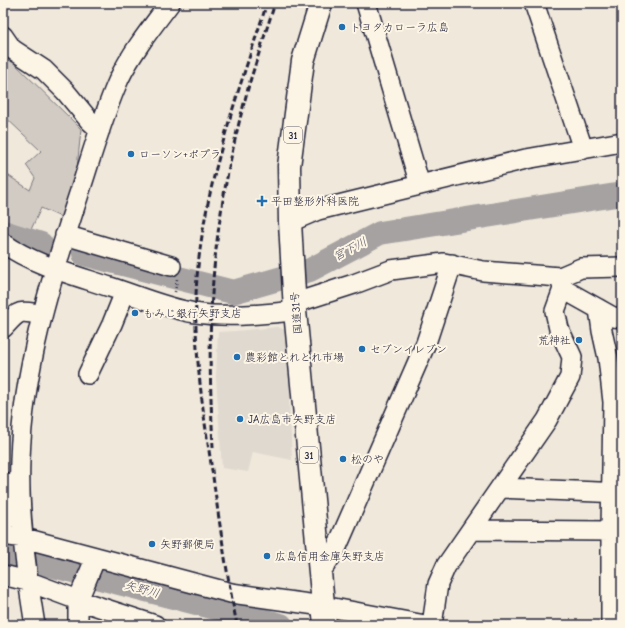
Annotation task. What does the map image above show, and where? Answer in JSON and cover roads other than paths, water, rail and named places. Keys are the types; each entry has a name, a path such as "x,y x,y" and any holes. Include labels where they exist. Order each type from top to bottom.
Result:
{"highway":[{"name":"国道31号","path":"321,3 303,61 289,166 292,269 324,616"}],"street":[{"path":"35,625 27,578 21,519 20,458 30,367 54,268 100,130 120,79 146,34 170,3"},
{"path":"366,3 420,185"},
{"path":"534,3 583,149"},
{"path":"3,36 12,49 44,70 65,91 89,120 100,130"},
{"path":"290,222 318,210 526,159 622,142"},
{"path":"65,236 174,272"},
{"path":"8,253 171,308 196,313 241,316 295,302 354,284 391,270 444,263 483,271 562,283 599,310 613,317 622,318"},
{"path":"320,573 336,549 426,343 452,264"},
{"path":"432,625 438,584 446,566 547,420 570,377 572,358 559,328 555,312 562,283 581,268 622,267"},
{"path":"88,374 112,324 125,292"},
{"path":"599,310 608,358 613,402 617,492 611,531 611,625"},
{"path":"3,328 17,313 24,311 42,315"},
{"path":"3,482 6,484 6,513 3,524"},
{"path":"500,488 617,492"},
{"path":"471,530 611,531"},
{"path":"3,535 96,557 230,593 324,616 425,625"},
{"path":"78,625 78,600 96,557"},
{"path":"3,575 27,578 78,600 155,625"}],"waterway":[{"name":"宮下川","path":"84,254 233,292 310,270 380,233 622,194"},
{"name":"宮下川","path":"3,232 41,244"},
{"name":"矢野川","path":"3,553 281,625"}],"railway":[{"path":"237,625 224,551 199,377 196,327 197,277 201,242 215,172 234,104 267,3"},
{"path":"213,448 210,381 210,331 215,254 219,225 229,165 243,107 275,3"}],"place":[{"name":"トヨタカローラ広島","path":"342,27"},
{"name":"ローソン+ポプラ","path":"131,154"},
{"name":"平田整形外科医院","path":"262,201"},
{"name":"もみじ銀行矢野支店","path":"135,313"},
{"name":"荒神社","path":"579,340"},
{"name":"セブンイレブン","path":"362,349"},
{"name":"農彩館とれとれ市場","path":"237,357"},
{"name":"JA広島市矢野支店","path":"240,419"},
{"name":"松のや","path":"343,459"},
{"name":"矢野郵便局","path":"152,544"},
{"name":"広島信用金庫矢野支店","path":"267,556"}]}
